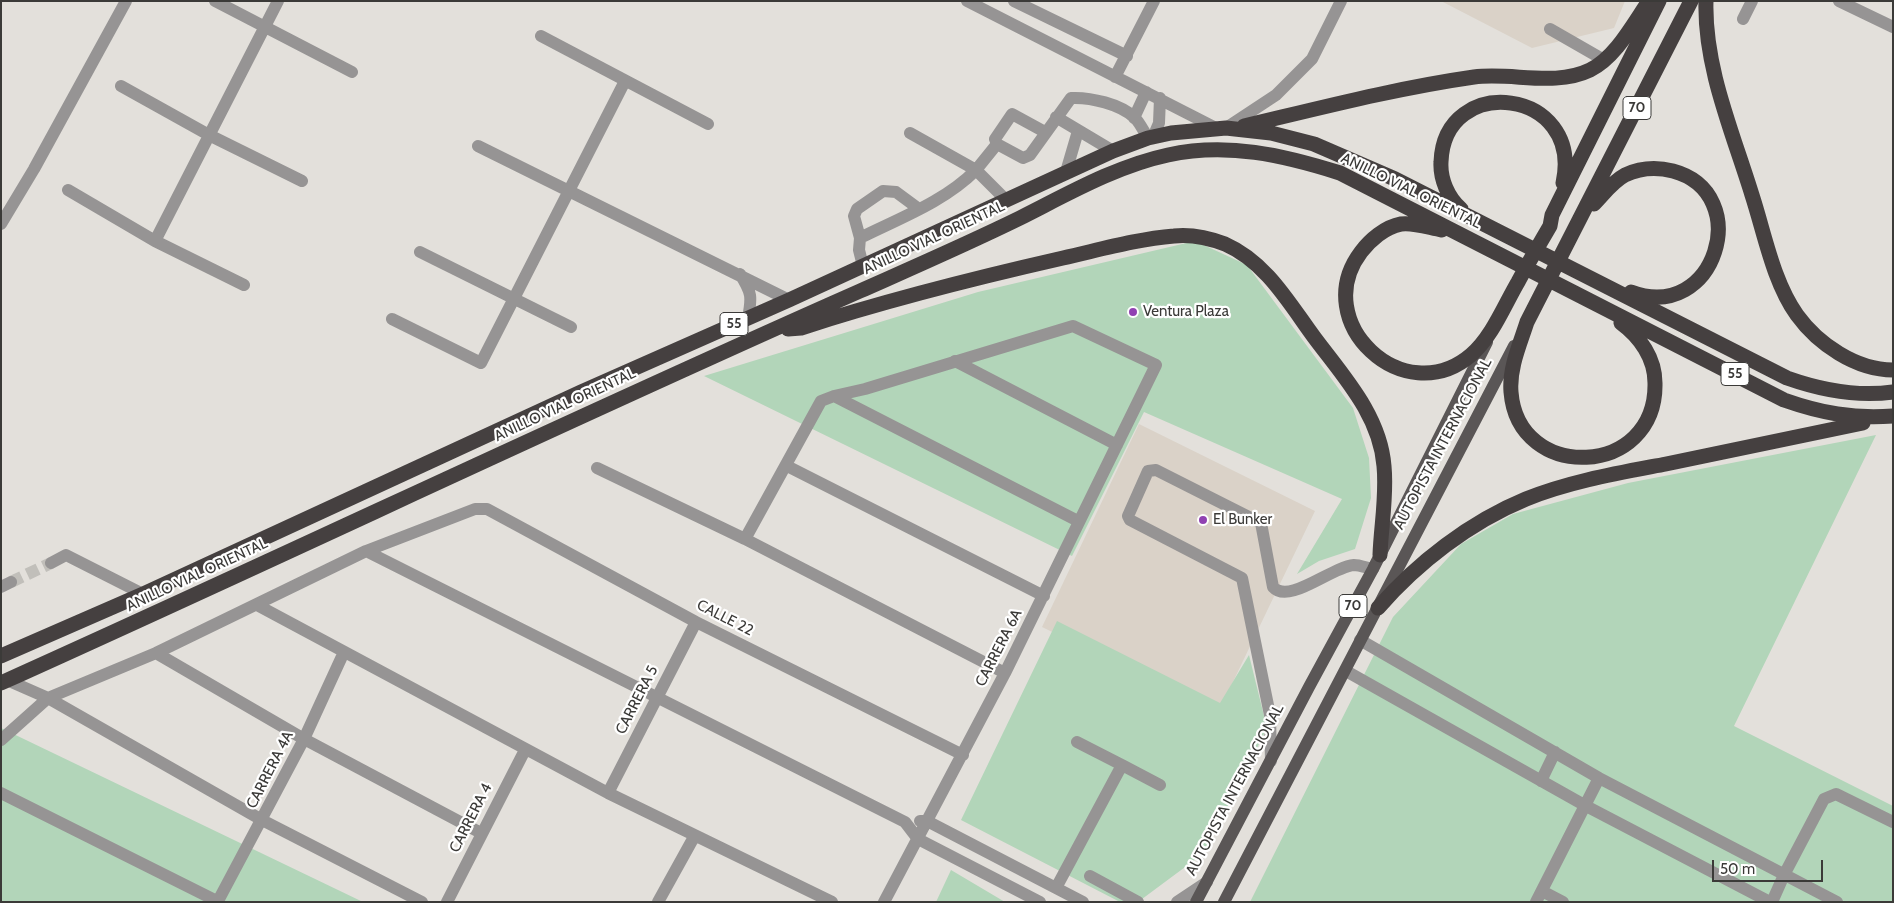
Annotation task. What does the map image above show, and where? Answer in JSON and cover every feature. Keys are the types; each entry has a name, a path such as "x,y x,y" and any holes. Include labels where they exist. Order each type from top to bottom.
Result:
{"highway":[{"path":"1226,128 1475,77 1502,75 1565,77 1590,70 1604,60 1649,1"},
{"name":"AUTOPISTA INTERNACIONAL","path":"1504,308 1551,220 1659,1"},
{"name":"AUTOPISTA INTERNACIONAL","path":"1527,322 1691,1"},
{"path":"1706,1 1707,35 1717,81 1771,257 1786,297 1804,324 1830,347 1856,362 1873,368 1893,370"},
{"path":"1478,221 1458,207 1445,187 1441,164 1442,152 1451,130 1467,112 1477,106 1500,101 1512,102 1534,109 1544,116 1559,135 1564,152 1566,170 1551,220"},
{"name":"ANILLO VIAL ORIENTAL","path":"1,656 143,594 581,392 789,300 1066,172 1113,151 1151,138 1226,128 1286,136 1327,149 1395,179 1787,378 1839,391 1870,394 1893,392"},
{"name":"ANILLO VIAL ORIENTAL","path":"4,681 771,330 959,248 1105,178 1164,155 1189,151 1207,149 1280,155 1340,173 1784,400 1832,415 1860,417 1893,416"},
{"path":"1582,216 1607,189 1624,176 1655,168 1677,172 1696,183 1710,200 1718,220 1718,242 1712,262 1698,280 1680,292 1670,295 1648,296 1597,281"},
{"path":"1456,232 1402,224 1382,233 1365,247 1352,266 1347,288 1350,321 1361,341 1376,357 1396,368 1418,373 1440,370 1461,362 1478,348 1504,308"},
{"path":"771,330 801,328 981,276 1145,240 1188,236 1219,242 1247,257 1268,275 1350,385 1372,421 1378,435 1384,466 1380,555"},
{"path":"1527,322 1510,381 1513,405 1523,426 1540,444 1561,455 1584,458 1607,454 1628,443 1644,425 1653,404 1656,380 1650,357 1637,337 1587,299"},
{"path":"1378,608 1394,589 1441,550 1477,525 1526,499 1610,476 1893,416"}],"main road":[{"name":"AUTOPISTA INTERNACIONAL","path":"1196,902 1373,569 1504,308"},
{"name":"AUTOPISTA INTERNACIONAL","path":"1224,902 1527,322"}],"street":[{"path":"1,224 34,169 126,1"},
{"path":"215,1 352,72"},
{"path":"155,241 278,1"},
{"path":"967,1 1115,77 1226,128 1276,95 1312,59 1341,1"},
{"path":"1014,1 1126,56"},
{"path":"1115,77 1154,1"},
{"path":"1743,19 1752,1"},
{"path":"1839,1 1893,27"},
{"path":"1550,29 1604,60"},
{"path":"541,36 708,124"},
{"path":"392,319 481,363 568,189 625,81"},
{"path":"121,86 209,135 302,181"},
{"path":"1134,118 1146,92"},
{"path":"1045,132 1012,114 995,139 997,144 1023,158 1030,155 1071,98 1084,97 1120,109 1134,118 1151,138 1159,123 1160,98"},
{"path":"1056,117 1113,151"},
{"path":"1066,172 1078,131"},
{"path":"910,134 976,170 1006,200"},
{"path":"860,238 920,209 962,184 997,144"},
{"path":"478,146 740,274 789,300"},
{"path":"68,190 155,241 244,286"},
{"path":"863,266 859,250 860,238 854,216 857,209 883,191 896,192 920,209"},
{"path":"420,252 514,300 571,326"},
{"path":"740,274 750,291 752,299 748,318"},
{"name":"CARRERA 6A","path":"884,902 1005,673 1156,365 1073,326 955,361"},
{"path":"745,539 787,466 821,401 955,361 1117,444"},
{"path":"834,396 1078,521"},
{"path":"787,466 1044,596"},
{"path":"597,468 745,539 1005,673"},
{"path":"1272,761 1270,714 1242,578 1130,520 1128,516 1148,471 1156,470 1261,523 1273,587 1277,591 1288,594 1338,569 1355,565 1373,569"},
{"name":"CALLE 22","path":"366,551 475,509 487,509 696,622 963,755"},
{"path":"1,740 48,698 156,653 366,551 658,695 906,822 918,839 1040,902"},
{"path":"52,564 66,555 143,594"},
{"path":"257,605 608,793 694,837 832,902"},
{"name":"CARRERA 5","path":"608,793 696,622"},
{"path":"1360,640 1599,778 1837,902"},
{"name":"CARRERA 4A","path":"219,902 304,739 344,652"},
{"path":"156,653 304,739 481,833"},
{"path":"1346,671 1586,806 1771,902 1824,798 1836,794 1893,822"},
{"path":"4,681 48,698 262,820 422,902"},
{"path":"1077,742 1160,785"},
{"name":"CARRERA 4","path":"447,902 525,750"},
{"path":"1542,781 1555,752"},
{"path":"1056,888 1122,765"},
{"path":"1563,902 1539,896 1599,778"},
{"path":"1,793 219,902"},
{"path":"906,822 927,821 1083,902"},
{"path":"658,902 694,837"},
{"path":"1090,876 1138,902"},
{"path":"1177,902 1206,882"}],"shaded area":[{"path":"1441,1 1625,1 1614,28 1532,48"},
{"path":"1139,424 1315,511 1218,713 1042,627"}],"green space":[{"path":"1195,241 1247,265 1353,408 1369,458 1371,498 1355,549 1319,561 1297,574 1342,499 1144,412 1072,556 704,376 978,292"},
{"path":"1876,435 1734,726 1893,806 1893,902 1250,902 1393,617 1461,544 1513,514 1628,483"},
{"path":"1057,621 1220,703 1249,655 1267,728 1204,853 1138,902 1120,902 961,820"},
{"path":"1,728 363,902 1,902"},
{"path":"951,870 1005,902 936,902"}],"tunnel":[{"path":"11,582 51,563"}],"place":[{"name":"Ventura Plaza","path":"1133,312"},
{"name":"El Bunker","path":"1203,520"}]}
